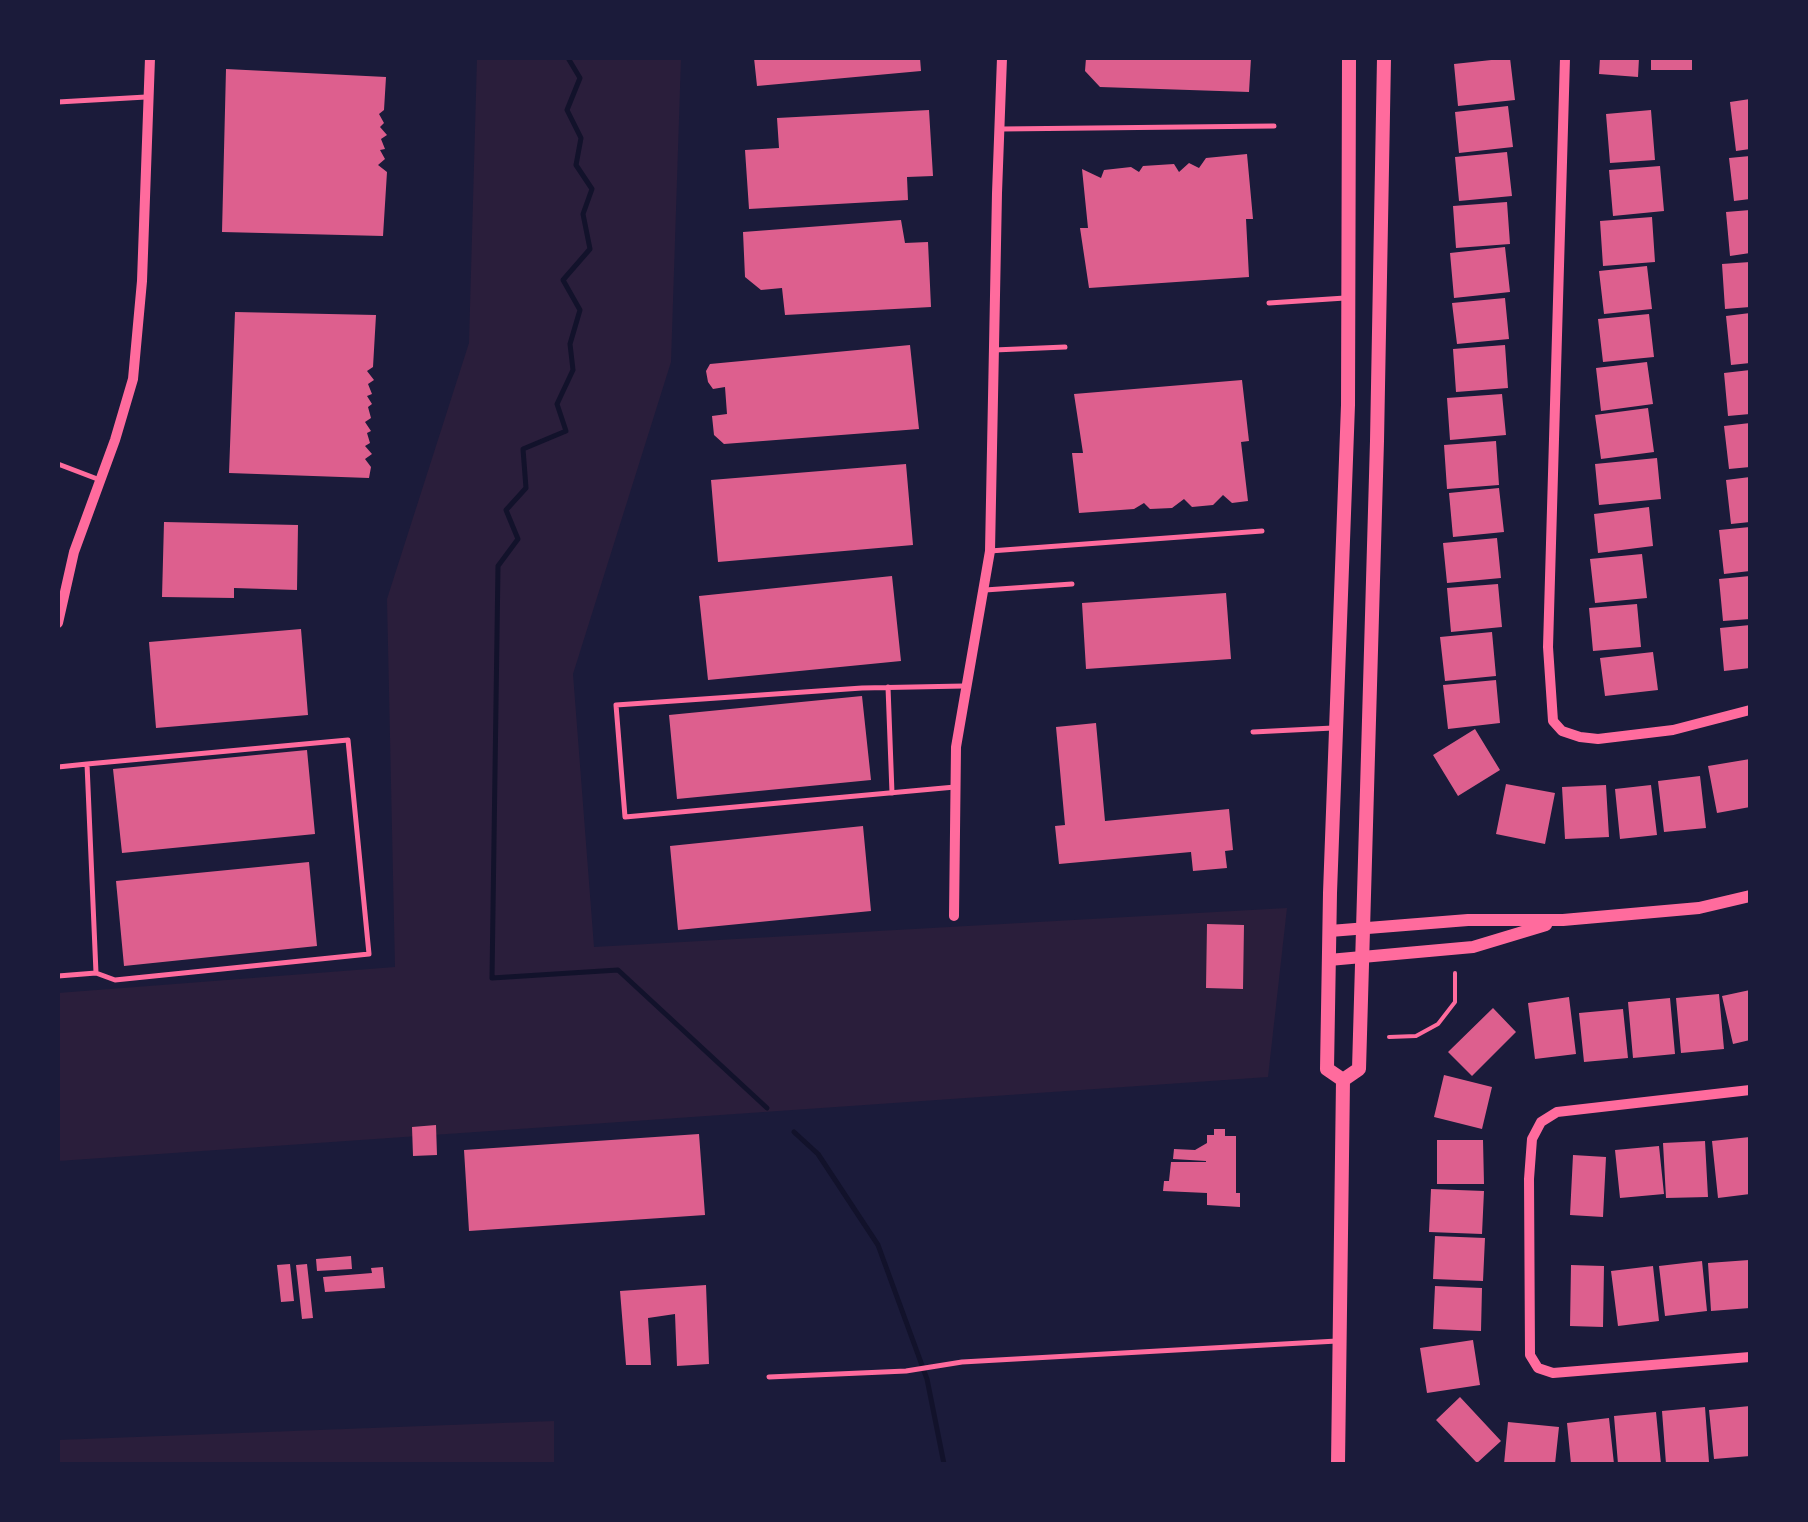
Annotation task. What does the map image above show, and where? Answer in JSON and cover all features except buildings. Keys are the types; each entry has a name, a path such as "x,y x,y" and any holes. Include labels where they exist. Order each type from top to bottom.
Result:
{"main road":[{"path":"1343,1080 1327,1069 1347,424 1349,58"},
{"path":"1343,1080 1359,1069 1384,58"},
{"path":"1338,1464 1343,1080"}],"street":[{"path":"58,618 74,552 133,380 142,281 150,58"},
{"path":"954,916 956,746 990,551 1002,58"},
{"path":"1564,58 1548,647 1554,721 1562,731 1598,739 1674,730 1750,710"},
{"path":"1330,931 1468,920 1563,920 1699,908 1750,896"},
{"path":"1329,960 1473,947 1563,920"},
{"path":"1750,1090 1557,1112 1542,1122 1532,1139 1529,1198 1530,1355 1538,1368 1553,1374 1750,1357"}],"lane":[{"path":"58,102 149,96"},
{"path":"999,129 1274,126"},
{"path":"1269,303 1348,298"},
{"path":"994,350 1065,347"},
{"path":"58,464 100,480"},
{"path":"990,551 1262,530"},
{"path":"984,590 1072,584"},
{"path":"955,787 626,817 616,705 888,687 967,686"},
{"path":"888,687 892,793"},
{"path":"1253,732 1336,728"},
{"path":"58,767 348,740 368,954 116,980 96,973 58,976"},
{"path":"88,764 96,973"},
{"path":"769,1376 1340,1341"}],"path":[{"path":"1388,1036 1416,1036 1438,1024 1455,1002 1455,972"}],"shaded area":[{"path":"477,58 681,58 671,362 573,674 594,947 1287,908 1268,1077 58,1161 58,993 395,967 387,599 469,343"},
{"path":"554,1421 554,1464 58,1464 58,1440"}],"waterway":[{"path":"568,58 580,78 567,110 581,138 576,165 592,189 583,214 590,249 563,280 580,310 570,344 573,370 557,404 566,431 523,449 526,488 506,510 518,539 498,566 492,978 618,970 767,1108"},
{"path":"794,1132 818,1154 878,1245 927,1379 944,1464"}]}
